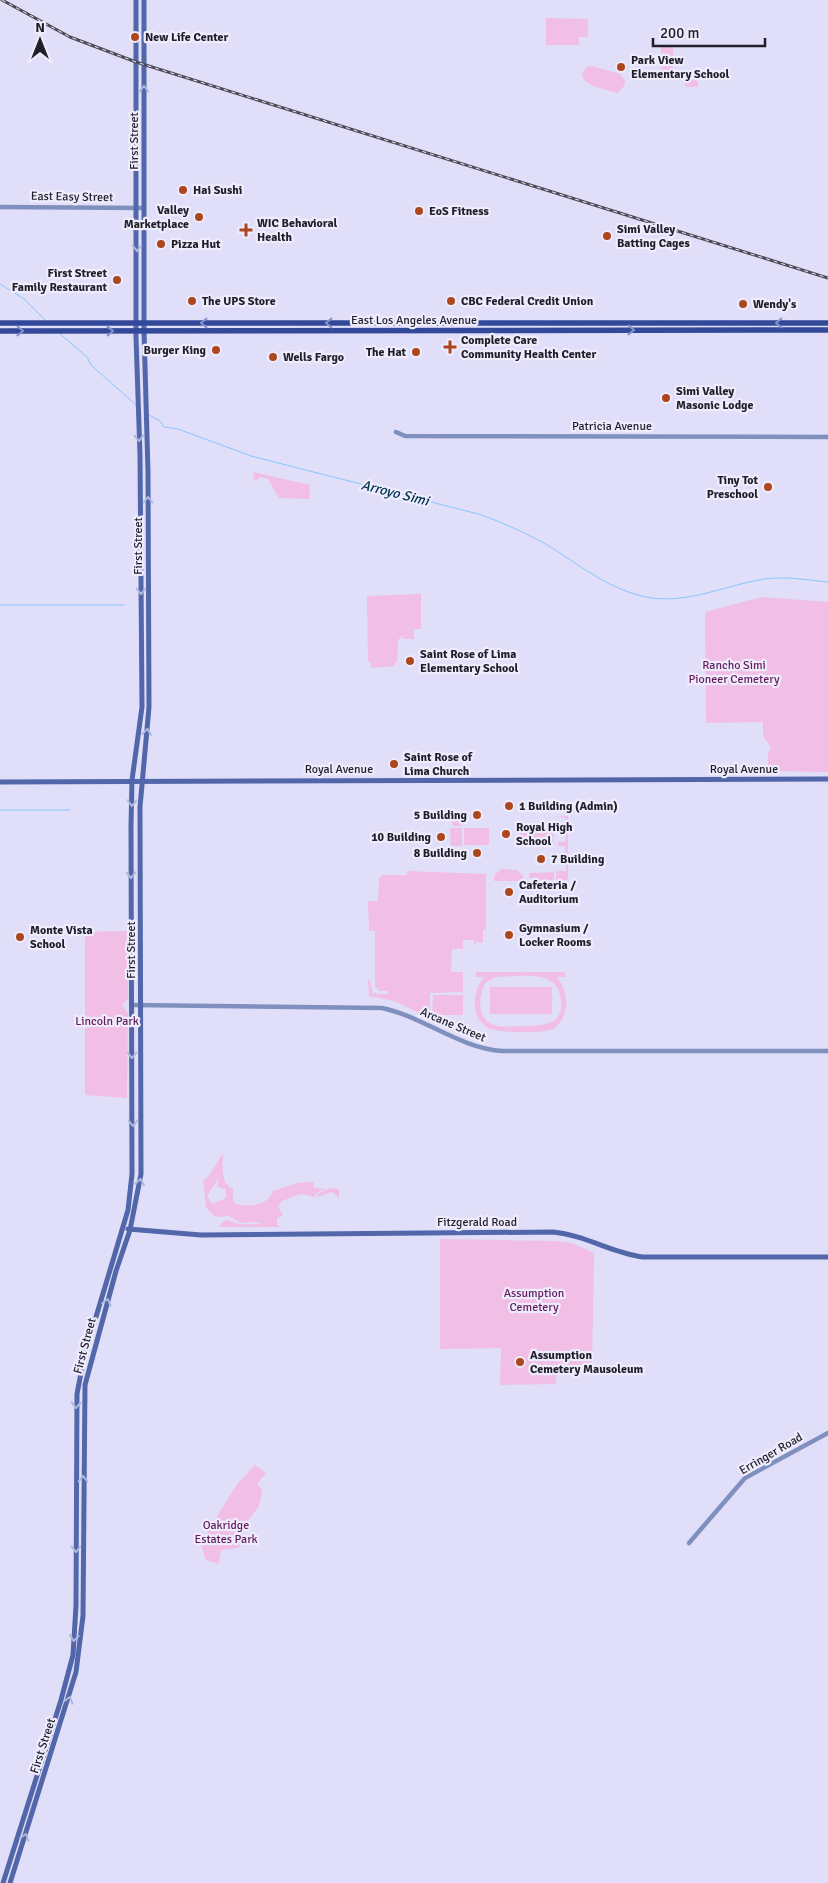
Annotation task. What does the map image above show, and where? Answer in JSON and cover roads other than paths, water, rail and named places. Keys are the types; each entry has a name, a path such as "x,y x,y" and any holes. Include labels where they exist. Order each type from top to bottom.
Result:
{"main road":[{"name":"First Street","path":"3,1883 61,1700 72,1655 76,1616 77,1394 84,1357 128,1210 133,1167 132,780 142,716 139,421 136,331 136,0"},
{"name":"First Street","path":"10,1883 70,1694 78,1663 83,1616 85,1384 116,1271 130,1230 141,1174 141,781 149,707 144,331 144,0"},
{"path":"136,14 144,10"},
{"name":"East Los Angeles Avenue","path":"0,323 828,323"},
{"path":"494,323 496,330"},
{"name":"East Los Angeles Avenue","path":"0,331 828,330"},
{"name":"Royal Avenue","path":"0,782 828,778"},
{"name":"Fitzgerald Road","path":"123,1228 201,1235 553,1232 572,1234 618,1252 643,1257 828,1257"}],"street":[{"name":"East Easy Street","path":"0,207 144,208"},
{"name":"Patricia Avenue","path":"396,432 405,436 466,437 828,437"},
{"name":"Arcane Street","path":"132,1005 382,1008 404,1014 474,1046 502,1051 828,1052"},
{"name":"Erringer Road","path":"689,1543 745,1478 828,1433"}],"waterway":[{"name":"Arroyo Simi","path":"0,284 24,299 45,320"},
{"name":"Arroyo Simi","path":"59,333 87,357 91,365 136,405"},
{"name":"Arroyo Simi","path":"149,415 160,421 164,427 178,429 251,456 482,515 544,543 596,576 637,595 666,599 680,598 772,578 828,582"},
{"path":"0,605 124,605"},
{"path":"0,810 70,810"}],"railway":[{"path":"2,0 70,37 136,62 828,278"}],"place":[{"name":"New Life Center","path":"135,37"},
{"name":"Park View Elementary School","path":"621,67"},
{"name":"Hai Sushi","path":"183,190"},
{"name":"EoS Fitness","path":"419,211"},
{"name":"Valley Marketplace","path":"199,217"},
{"name":"WIC Behavioral Health","path":"246,230"},
{"name":"Simi Valley Batting Cages","path":"607,236"},
{"name":"Pizza Hut","path":"161,244"},
{"name":"First Street Family Restaurant","path":"117,280"},
{"name":"The UPS Store","path":"192,301"},
{"name":"CBC Federal Credit Union","path":"451,301"},
{"name":"Wendy's","path":"743,304"},
{"name":"Complete Care Community Health Center","path":"450,347"},
{"name":"Burger King","path":"216,350"},
{"name":"The Hat","path":"416,352"},
{"name":"Wells Fargo","path":"273,357"},
{"name":"Simi Valley Masonic Lodge","path":"666,398"},
{"name":"Tiny Tot Preschool","path":"768,487"},
{"name":"Saint Rose of Lima Elementary School","path":"410,661"},
{"name":"Saint Rose of Lima Church","path":"394,764"},
{"name":"1 Building (Admin)","path":"509,806"},
{"name":"5 Building","path":"477,815"},
{"name":"Royal High School","path":"506,834"},
{"name":"10 Building","path":"441,837"},
{"name":"8 Building","path":"477,853"},
{"name":"7 Building","path":"541,859"},
{"name":"Cafeteria / Auditorium","path":"509,892"},
{"name":"Gymnasium / Locker Rooms","path":"509,935"},
{"name":"Monte Vista School","path":"20,937"},
{"name":"Assumption Cemetery Mausoleum","path":"520,1362"}],"park label":[{"name":"Rancho Simi Pioneer Cemetery","path":"734,672"},
{"name":"Lincoln Park","path":"107,1021"},
{"name":"Assumption Cemetery","path":"534,1300"},
{"name":"Oakridge Estates Park","path":"226,1532"}]}
